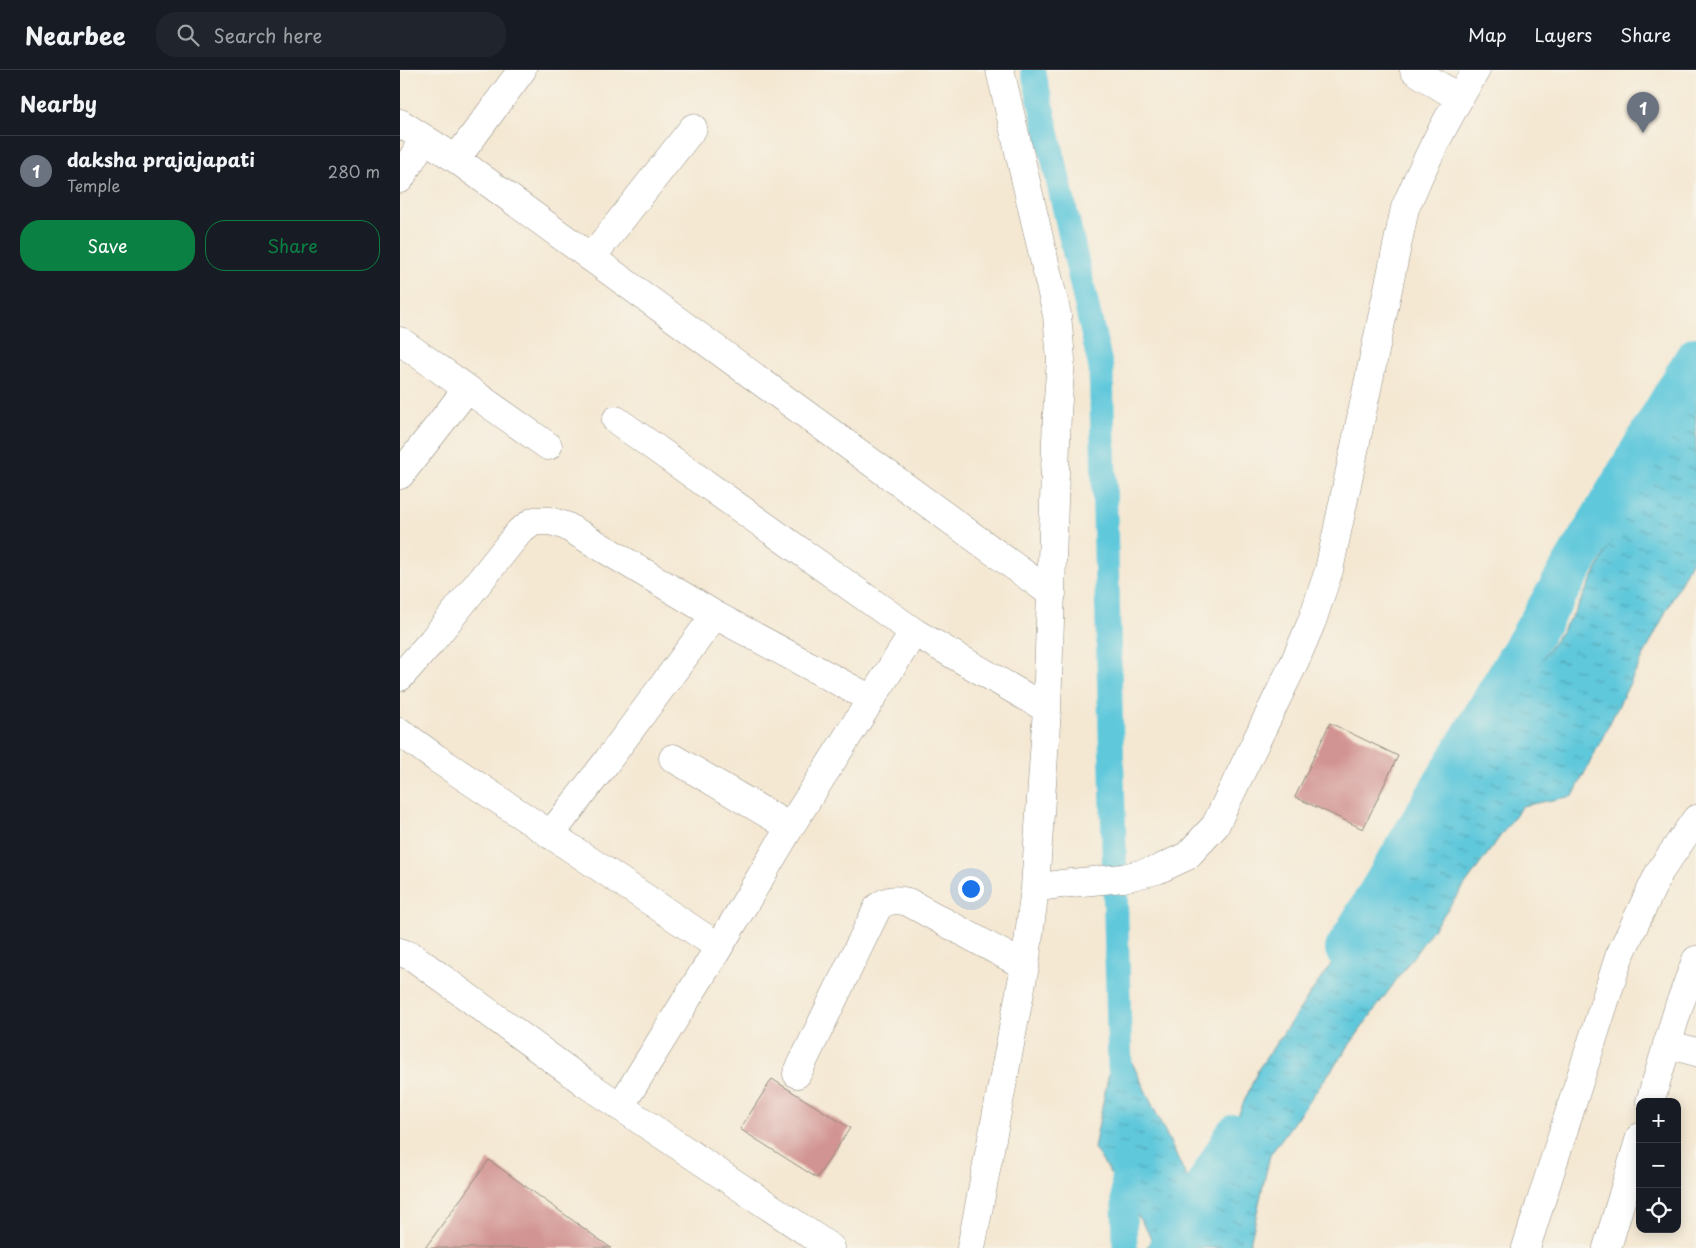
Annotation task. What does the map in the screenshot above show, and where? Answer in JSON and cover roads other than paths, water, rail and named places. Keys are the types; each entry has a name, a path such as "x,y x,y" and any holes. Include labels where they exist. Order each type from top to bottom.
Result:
{"street":[{"path":"456,159 522,70"},
{"path":"971,1248 1025,966 1048,886 1047,709 1057,414 1061,359 1057,315 1000,70"},
{"path":"1414,70 1459,98"},
{"path":"1048,886 1123,878 1157,870 1188,856 1215,826 1305,637 1329,570 1404,208 1420,172 1476,70"},
{"path":"400,123 456,159 1052,594"},
{"path":"591,258 693,128"},
{"path":"400,179 424,139"},
{"path":"400,342 548,446"},
{"path":"400,475 467,389"},
{"path":"616,420 914,632 1047,709"},
{"path":"400,677 432,642 519,532 534,520 550,521 566,526 714,614 871,699"},
{"path":"550,835 605,764 714,614"},
{"path":"620,1107 719,947 790,827 914,632"},
{"path":"400,732 550,835 719,947"},
{"path":"673,758 790,827"},
{"path":"1526,1248 1619,957 1660,871 1696,819"},
{"path":"797,1074 878,907 885,901 896,899 908,902 1025,966"},
{"path":"400,952 413,957 620,1107 832,1248"},
{"path":"1651,1098 1679,1006 1696,960"},
{"path":"1667,1044 1696,1052"},
{"path":"1607,1248 1638,1143"}],"water":[{"path":"1696,376 1696,552 1573,796 1522,806 1270,1155 1249,1248 1146,1248 1153,1240 1094,1148 1117,1031 1199,1203 1259,1068 1576,610"}],"waterway":[{"path":"1033,70 1101,368 1120,1068"},
{"path":"1346,949 1696,358"},
{"path":"1170,1248 1236,1135"},
{"path":"1123,1161 1125,1248"}],"place":[{"name":"daksha prajajapati","path":"1643,133"}]}
